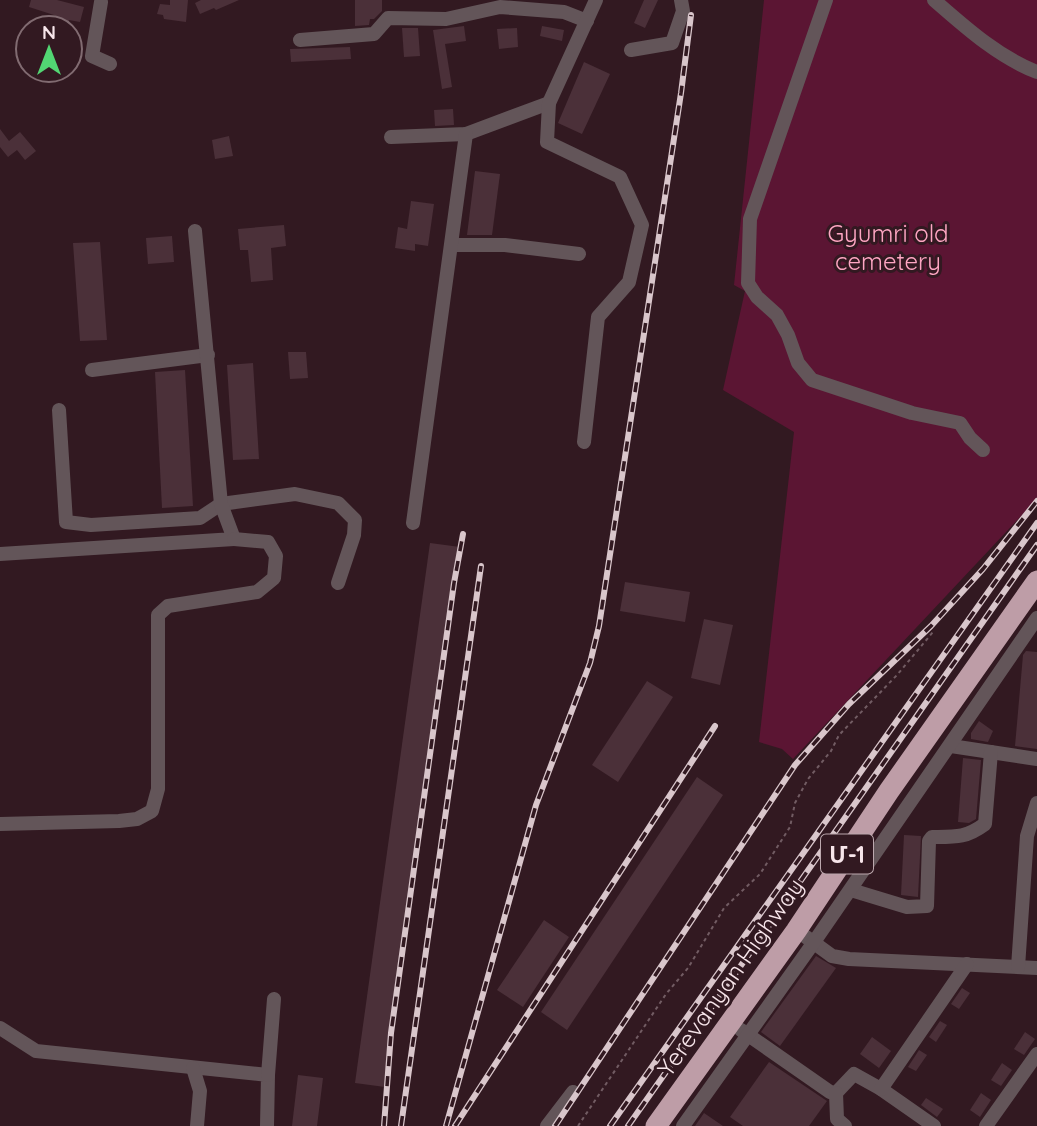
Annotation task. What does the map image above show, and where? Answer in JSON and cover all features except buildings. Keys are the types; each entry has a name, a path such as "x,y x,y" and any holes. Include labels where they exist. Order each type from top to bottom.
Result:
{"highway":[{"name":"Yerevanyan Highway","path":"656,1126 739,1029 796,931 889,791 1037,581"}],"street":[{"path":"584,442 598,317 629,282 642,225 620,177 547,142 549,103 596,0"},
{"path":"632,50 671,44 683,11 681,0"},
{"path":"826,0 750,219 748,283 757,298 777,315 798,363 812,380 912,413 960,423 970,438 983,450"},
{"path":"934,0 968,30 1019,65 1037,72"},
{"path":"102,1 92,56 110,64"},
{"path":"300,40 374,34 388,18 446,19 500,7 564,12 587,21"},
{"path":"391,136 466,134 549,103"},
{"path":"413,523 466,134"},
{"path":"195,231 221,503 234,539"},
{"path":"452,245 505,245 579,254"},
{"path":"92,370 208,355"},
{"path":"59,410 66,522 91,526 200,518 221,503 295,494 338,503 355,520 354,535 338,583"},
{"path":"0,554 234,539 268,542 276,556 274,579 257,592 168,606 158,615 158,789 152,811 137,819 120,821 0,824"},
{"path":"683,1126 739,1029 814,942 1037,618"},
{"path":"1003,628 1037,644"},
{"path":"951,746 1037,759"},
{"path":"851,890 906,907 927,906 929,841 932,837 971,834 985,824 991,752"},
{"path":"1018,967 1027,836 1037,803"},
{"path":"796,931 832,956 849,959 1037,968"},
{"path":"881,1089 967,964"},
{"path":"268,1126 268,1075 274,999"},
{"path":"0,1028 36,1051 268,1075"},
{"path":"739,1029 830,1092 836,1093"},
{"path":"986,1126 1035,1062"},
{"path":"193,1068 200,1091 197,1126"},
{"path":"838,1124 836,1093 854,1074 881,1089 934,1126"},
{"path":"547,1126 573,1092"}],"path":[{"path":"578,1126 666,994 688,968 724,908 760,874 790,827 795,803 808,779 831,751 839,735 897,675 933,632"}],"green space":[{"name":"Gyumri old cemetery","path":"764,0 1037,0 1037,499 793,759 782,749 759,742 794,432 723,390 745,291 734,285"}],"railway":[{"path":"446,1126 536,805 590,663 599,626 691,15"},
{"path":"555,1126 795,765 849,704 931,626 983,569 1037,501"},
{"path":"610,1126 1037,523"},
{"path":"384,1126 391,1033 463,534"},
{"path":"628,1126 1037,545"},
{"path":"401,1126 481,566"},
{"path":"455,1126 715,726"}]}
